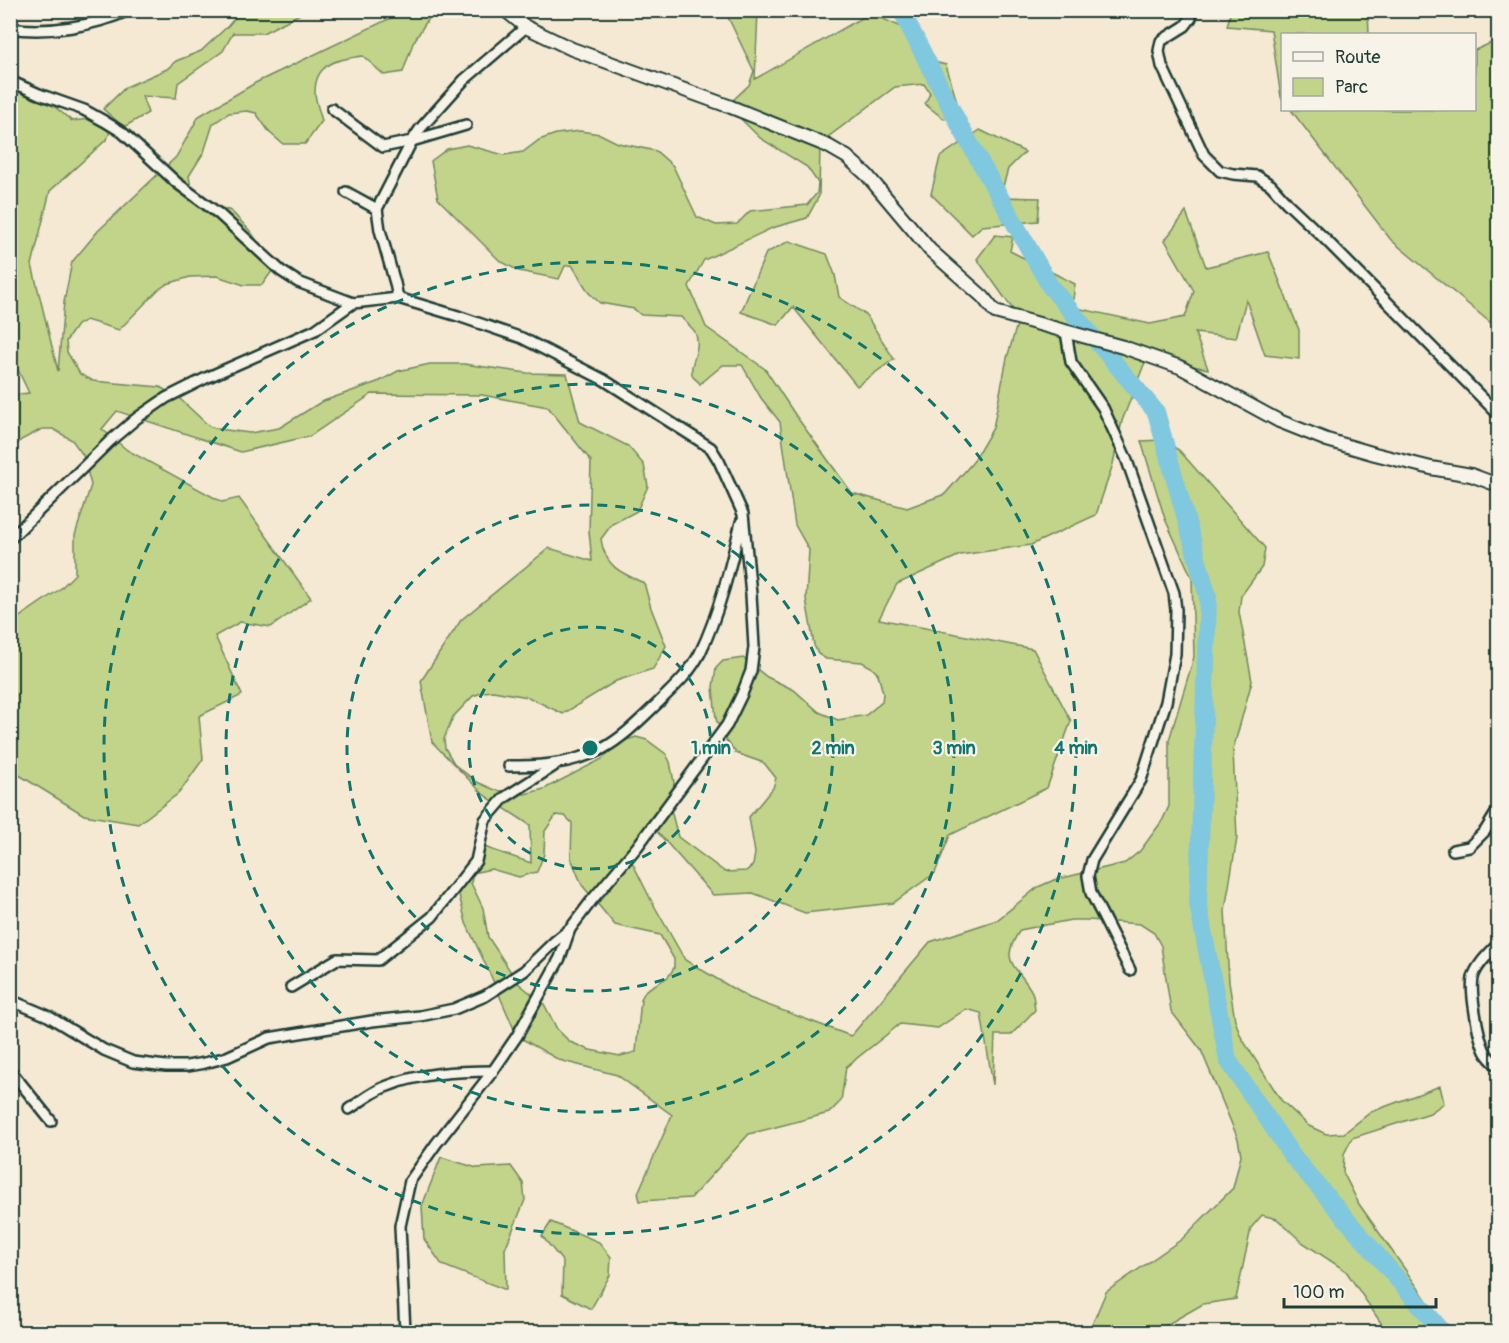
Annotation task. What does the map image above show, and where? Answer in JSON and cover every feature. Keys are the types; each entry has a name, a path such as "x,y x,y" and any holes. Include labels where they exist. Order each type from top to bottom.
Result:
{"street":[{"path":"10,28 32,31 85,24 129,10"},
{"path":"1190,10 1191,18 1185,26 1161,41 1159,51 1162,66 1204,155 1220,171 1257,176 1271,185 1498,414"},
{"path":"512,13 526,27 572,49 731,107 828,146 847,157 867,175 930,250 983,297 995,312 1123,347 1180,367 1279,421 1327,440 1431,468 1471,475 1498,485"},
{"path":"398,298 380,230 377,209 420,129 465,80 526,27"},
{"path":"10,1000 48,1016 104,1050 133,1062 187,1066 227,1057 269,1038 372,1021 420,1016 454,1008 485,996 524,971 570,929 637,847 727,725 751,670 754,647 743,514 719,460 711,448 604,380 522,338 398,298 353,303 298,282 281,271 219,214 177,183 122,132 84,110 39,94 12,80"},
{"path":"332,109 383,147 466,125"},
{"path":"346,192 377,209"},
{"path":"10,539 110,441 166,398 315,330 353,303"},
{"path":"1066,333 1071,362 1103,408 1126,458 1174,593 1176,610 1175,654 1166,702 1143,775 1092,860 1088,876 1091,893 1130,970"},
{"path":"509,766 558,763 601,750 633,728 681,681 700,652 717,608 743,514"},
{"path":"291,987 337,959 378,960 432,917 476,861 485,820 504,798 558,763"},
{"path":"1453,850 1469,847 1485,831 1498,810"},
{"path":"405,1332 400,1226 410,1180 517,1036 560,958 570,929"},
{"path":"1498,944 1473,977 1476,1017 1484,1051 1498,1068"},
{"path":"10,1070 51,1121"},
{"path":"348,1109 384,1087 405,1080 426,1075 493,1071"}],"green space":[{"path":"246,11 318,11 304,12 263,33 233,33 223,51 178,83 176,98 142,96 148,113 124,127 103,109 126,87 167,69 176,61 201,51 239,13"},
{"path":"398,11 433,11 413,43 403,72 384,75 363,56 337,61 324,68 316,82 315,92 322,121 305,144 283,144 270,133 256,113 247,111 229,113 213,124 204,152 189,176 192,194 201,201 231,211 251,232 275,267 262,285 244,285 217,276 190,277 167,284 158,290 119,330 86,320 77,325 66,341 67,352 80,374 93,381 160,387 179,398 209,426 250,433 279,428 321,402 380,381 398,371 430,364 464,364 527,373 567,374 580,422 628,446 644,465 648,486 637,511 612,524 601,539 610,563 621,572 644,583 666,646 653,669 616,681 563,714 528,697 493,691 473,696 453,717 444,739 445,748 455,765 477,782 495,790 525,794 544,789 604,758 617,743 636,737 647,740 666,754 670,762 674,782 671,810 678,837 725,872 746,871 753,865 755,853 749,817 773,788 776,778 764,763 736,753 723,736 716,719 713,687 716,668 723,661 743,658 767,677 794,690 819,712 838,720 866,715 882,702 883,693 878,674 871,667 862,662 826,659 818,654 814,645 806,599 809,550 795,525 780,422 761,398 742,365 723,365 700,384 693,377 692,367 697,339 694,330 681,317 641,315 634,309 600,303 589,293 572,265 565,266 559,279 519,271 500,261 438,199 431,161 447,149 467,145 504,155 523,152 539,140 556,134 580,131 600,134 618,143 656,151 673,166 697,217 716,225 737,224 750,211 807,205 817,193 818,183 807,167 760,138 731,109 729,104 749,85 754,71 725,11 758,11 755,79 870,13 906,29 917,58 946,65 961,116 944,119 925,104 930,93 924,84 895,87 820,143 819,196 807,218 772,228 704,260 689,286 706,327 765,369 852,493 907,508 945,494 973,462 993,428 1007,358 1019,318 977,259 995,235 1013,237 1010,251 1075,284 1072,307 1150,324 1185,317 1194,291 1165,240 1186,212 1206,267 1268,252 1299,330 1299,359 1265,355 1246,300 1236,338 1195,333 1208,369 1147,357 1122,421 1113,464 1096,515 1031,545 960,555 897,584 879,619 1033,649 1071,721 1047,788 950,835 935,873 893,903 805,913 753,893 713,895 652,826 629,856 685,960 749,998 851,1036 930,942 997,920 1038,887 1054,880 1125,863 1140,851 1162,821 1169,806 1169,740 1194,657 1192,578 1165,519 1141,441 1162,440 1179,450 1265,548 1262,567 1241,596 1239,612 1252,681 1233,750 1237,838 1225,910 1229,982 1235,1020 1241,1037 1281,1100 1309,1126 1326,1134 1344,1133 1371,1112 1440,1086 1444,1103 1430,1113 1352,1138 1344,1154 1343,1172 1359,1204 1449,1332 1387,1332 1346,1271 1302,1242 1277,1219 1262,1215 1251,1228 1236,1299 1203,1304 1154,1332 1089,1332 1106,1292 1182,1239 1233,1188 1241,1155 1238,1139 1201,1050 1171,1011 1161,946 1154,933 1140,924 1071,920 1020,930 1010,950 1010,957 1032,992 1035,1010 1011,1035 995,1035 993,1085 981,1013 966,1009 938,1028 900,1024 846,1067 841,1101 829,1113 749,1134 691,1198 640,1201 638,1193 672,1115 617,1075 559,1060 517,1036 466,923 455,879 481,846 531,863 530,825 484,795 432,742 421,681 461,620 549,548 592,561 589,531 591,461 548,407 482,395 372,394 310,436 241,452 117,411 102,429 127,450 222,502 239,498 311,598 271,627 240,622 215,636 242,695 199,716 203,759 179,793 138,824 84,815 11,770 11,623 60,589 75,574 75,535 91,485 83,455 72,440 53,429 42,429 21,440 11,452 11,395 29,393 11,355 11,92 39,94 72,121 90,119 111,129 107,139 50,191 32,265 58,371 64,302 72,262 98,231 176,157 199,116 257,82 395,16","holes":["556,815 565,816 572,823 571,858 582,885 615,925 660,935 674,959 674,968 668,977 646,990 641,999 636,1052 620,1056 590,1050 570,1042 557,1029 544,1004 518,983 488,937 483,908 471,883 473,873 491,869 519,877 537,872 544,854 545,831"]},
{"path":"1231,11 1368,11 1369,33 1281,33 1281,97 1271,30 1227,26"},
{"path":"1498,40 1498,329 1391,240 1292,111 1476,111 1476,50"},
{"path":"980,130 1025,152 1008,169 1000,197 1040,198 1038,221 982,226 972,235 931,194 940,157"},
{"path":"789,241 827,254 835,275 839,297 866,315 894,359 857,386 793,307 778,325 741,312 766,253"},
{"path":"441,1157 477,1168 511,1166 523,1183 525,1200 505,1249 506,1290 442,1265 424,1239 422,1206"},
{"path":"551,1222 599,1242 611,1257 610,1275 591,1309 562,1294 563,1262 542,1236"}],"waterway":[{"path":"901,10 961,128 1050,286 1156,412 1208,597 1198,904 1228,1060 1293,1157 1443,1332"}]}
